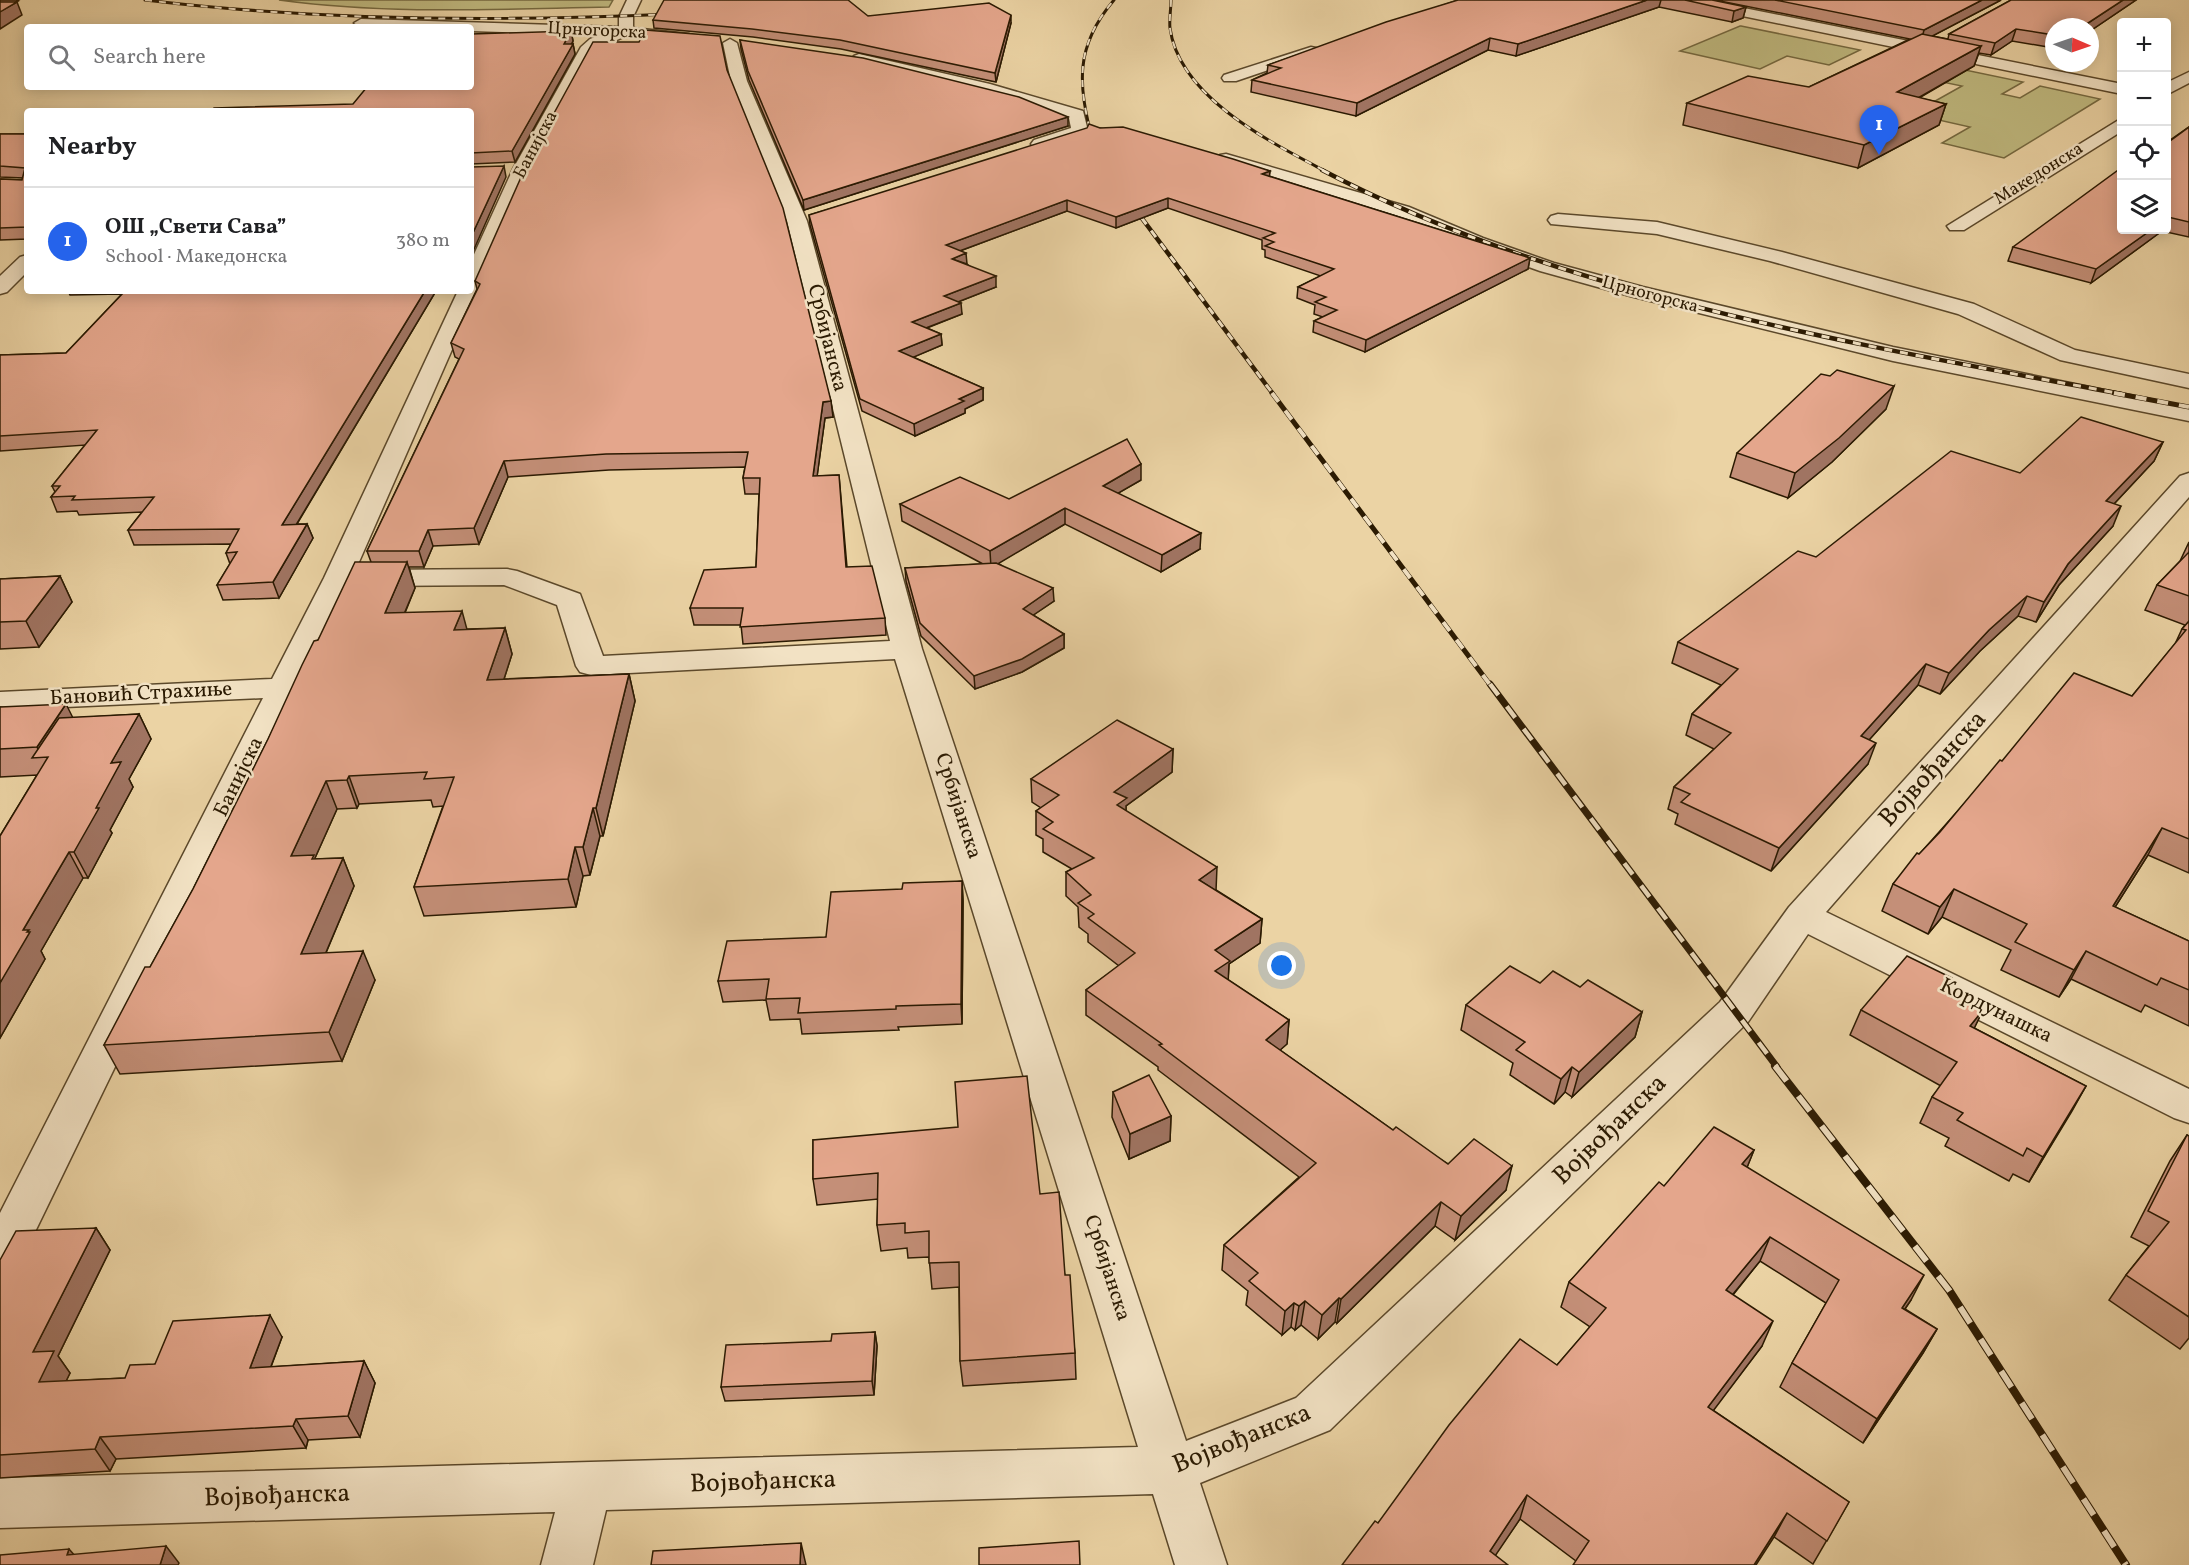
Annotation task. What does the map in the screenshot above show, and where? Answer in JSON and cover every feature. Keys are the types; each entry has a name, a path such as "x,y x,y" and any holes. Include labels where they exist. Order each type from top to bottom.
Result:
{"street":[{"path":"626,32 626,17 634,0"},
{"path":"1684,0 2117,88"},
{"path":"1729,9 1751,0"},
{"name":"Црногорска","path":"361,23 390,24"},
{"name":"Црногорска","path":"474,27 626,32 724,42"},
{"name":"Банијска","path":"474,276 513,170 588,47 595,42 626,32"},
{"path":"1917,49 1942,39"},
{"name":"Србијанска","path":"724,42 739,81 803,219 908,649 1201,1565"},
{"path":"1230,78 1330,45"},
{"path":"838,56 946,78 1077,115 1080,131 1023,149"},
{"path":"2171,95 2189,77"},
{"name":"Македонска","path":"1957,226 2117,126"},
{"name":"Црногорска","path":"1204,152 1381,205 1547,267 1637,292 1893,354 2189,414"},
{"path":"1558,220 1607,222 1657,228 1775,256 1966,309 2068,355 2189,381"},
{"path":"0,288 24,264"},
{"name":"Банијска","path":"0,1258 338,578 467,294"},
{"name":"Војвођанска","path":"0,1503 1172,1470 1313,1414 1734,1012 1802,916 2189,481"},
{"path":"338,578 507,578 570,600 591,666 908,649"},
{"name":"Бановић Страхиње","path":"0,701 282,688"},
{"name":"Кордунашка","path":"1802,916 2189,1107"},
{"path":"567,1565 586,1487"}],"shaded area":[{"path":"279,0 613,0 609,7 444,10 361,8"},
{"path":"1740,26 1860,50 1829,65 1787,56 1760,69 1680,51"},
{"path":"1917,60 2023,82 2002,94 2020,98 2040,86 2100,99 2004,158 1942,143 1970,127 1912,114 1962,86 1894,72"}],"building":[{"path":"664,0 848,0 868,16 989,3 1011,15 995,73 840,40 653,20"},
{"path":"1458,0 1647,0 1518,44 1490,38 1357,103 1252,80 1281,68 1268,65 1386,22"},
{"path":"1685,0 1712,0 1746,7 1734,11"},
{"path":"1775,0 1982,0 1924,30"},
{"path":"2011,0 2123,0 2096,18 2045,18 2045,34 2016,29 1995,43 1949,34"},
{"path":"0,2 17,2 0,12"},
{"path":"645,30 720,36 727,70 783,208 831,401 823,402 813,476 839,475 846,567 872,566 885,618 740,627 743,608 690,608 704,570 756,567 760,478 743,478 748,452 606,454 504,461 474,528 428,530 419,551 367,551 464,349 451,343 480,284 475,281 530,157 593,42 639,42"},
{"path":"571,31 564,44 573,44 512,151 474,153 474,108 214,108 353,104 365,90 474,90 474,34"},
{"path":"1922,34 1981,46 1897,92 1946,104 1864,145 1687,103 1748,76 1809,87"},
{"path":"740,40 863,58 1019,97 1068,117 803,200 748,71"},
{"path":"1089,124 1100,128 1123,127 1233,159 1270,171 1262,174 1530,258 1366,340 1314,321 1337,310 1315,302 1326,297 1298,287 1334,269 1265,246 1274,242 1263,238 1275,233 1168,198 1116,217 1067,200 946,245 966,253 952,259 996,276 944,296 961,303 912,322 941,334 899,351 983,388 959,399 964,401 914,424 860,399 809,215 1087,128"},
{"path":"2189,127 2189,222 2171,218 2171,140"},
{"path":"0,134 24,134 24,168 0,166"},
{"path":"504,166 474,231 474,167"},
{"path":"2117,171 2117,234 2145,234 2096,269 2013,247"},
{"path":"24,172 24,227 0,228 0,179 22,180"},
{"path":"122,294 423,294 282,525 307,524 273,582 217,585 237,552 226,553 239,529 128,530 154,497 72,500 75,496 51,497 60,486 52,486 97,430 0,436 0,355 66,353"},
{"path":"1837,370 1894,386 1839,438 1795,473 1737,453 1821,374 1830,376"},
{"path":"2081,417 2163,442 2106,501 2121,506 2068,564 2044,602 2027,596 1989,630 1949,673 1926,664 1861,736 1876,743 1779,848 1681,802 1690,794 1674,787 1731,733 1692,714 1738,669 1678,642 1798,551 1816,557 1951,451 2020,473"},
{"path":"1127,439 1141,464 1103,486 1201,533 1162,555 1065,508 990,551 900,504 960,477 1009,499"},
{"path":"2189,552 2189,596 2157,585"},
{"path":"355,562 407,562 385,613 462,611 454,630 505,628 487,680 629,674 596,808 593,808 583,847 575,847 568,879 414,887 454,777 424,779 427,772 349,776 347,780 326,781 291,856 314,855 312,859 343,858 301,954 363,951 329,1032 104,1045 145,967 150,967 193,889"},
{"path":"996,563 1053,588 1023,609 1064,634 1022,659 974,676 920,623 905,568"},
{"path":"60,576 26,621 0,622 0,579"},
{"path":"2189,621 2189,839 2162,828 2113,906 2189,941 2189,990 2161,978 2157,985 2086,951 2074,970 2015,942 2027,924 1954,889 1940,907 1893,884 1917,853 1919,854 1940,832 2000,760 2002,761 2074,673 2132,696 2186,630 2182,629"},
{"path":"66,704 37,747 0,749 0,707"},
{"path":"139,714 111,763 121,762 96,808 99,808 74,852 69,852 23,930 30,932 0,983 0,836 48,757 32,758 59,718"},
{"path":"1117,720 1173,749 1114,792 1127,798 1117,805 1217,867 1199,880 1262,919 1215,950 1230,961 1215,971 1289,1020 1266,1040 1393,1130 1396,1127 1448,1164 1474,1139 1512,1166 1461,1216 1441,1202 1322,1315 1305,1301 1299,1306 1294,1303 1285,1311 1249,1281 1258,1273 1224,1245 1316,1163 1159,1045 1162,1044 1086,990 1135,953 1088,918 1094,914 1078,903 1091,895 1066,872 1094,858 1043,829 1053,822 1036,811 1059,795 1031,779"},
{"path":"962,881 961,1004 798,1013 800,998 766,999 769,979 718,981 727,941 826,937 831,892 902,889 903,883"},
{"path":"1907,956 1952,978 1943,989 1983,1010 1970,1026 2086,1086 2043,1157 2027,1148 2023,1156 1957,1120 1963,1113 1932,1097 1957,1062 1861,1010"},
{"path":"1510,966 1540,983 1553,971 1580,987 1588,980 1642,1012 1579,1072 1572,1067 1561,1079 1516,1050 1525,1042 1466,1005"},
{"path":"1149,1075 1171,1116 1130,1134 1113,1092"},
{"path":"1027,1076 1040,1194 1059,1192 1065,1275 1070,1275 1075,1353 960,1361 959,1262 929,1263 929,1231 905,1233 905,1223 877,1225 878,1173 813,1179 813,1140 958,1127 955,1082"},
{"path":"1714,1127 1754,1150 1742,1164 1924,1275 1902,1308 1937,1329 1877,1419 1792,1363 1839,1280 1770,1237 1726,1290 1773,1321 1708,1407 1849,1502 1827,1541 1787,1513 1754,1565 1573,1565 1589,1541 1527,1495 1490,1551 1508,1565 1342,1565 1375,1521 1378,1523 1449,1425 1520,1339 1557,1365 1606,1308 1569,1282 1659,1182 1664,1186"},
{"path":"2187,1135 2189,1136 2189,1317 2126,1275 2169,1222 2148,1211"},
{"path":"96,1228 33,1352 54,1351 39,1382 125,1378 130,1365 155,1364 173,1321 270,1315 250,1368 364,1361 348,1416 296,1419 293,1426 100,1437 95,1449 0,1455 0,1260 16,1231"},
{"path":"875,1332 872,1381 721,1387 726,1345 831,1341 832,1334"},
{"path":"1079,1541 1080,1565 979,1565 979,1548"},
{"path":"801,1543 800,1565 651,1565 653,1551"},
{"path":"166,1546 160,1565 0,1565 0,1555 69,1549 67,1555"}],"railway":[{"path":"145,0 276,12 408,18 605,17 671,14"},
{"path":"1093,142 1084,102 1083,67 1092,34 1114,0"},
{"path":"1171,0 1170,28 1177,53 1190,75 1208,96 1254,131 1325,171"},
{"path":"1322,170 1415,214 1511,252 1611,284 1816,335 2122,394"},
{"path":"1132,205 1273,394"},
{"path":"1272,393 1491,686"},
{"path":"2114,393 2189,407"},
{"path":"1490,684 1777,1067"},
{"path":"1775,1066 1949,1290 2126,1565"}],"place":[{"name":"ОШ „Свети Сава”","path":"1879,155"}]}
